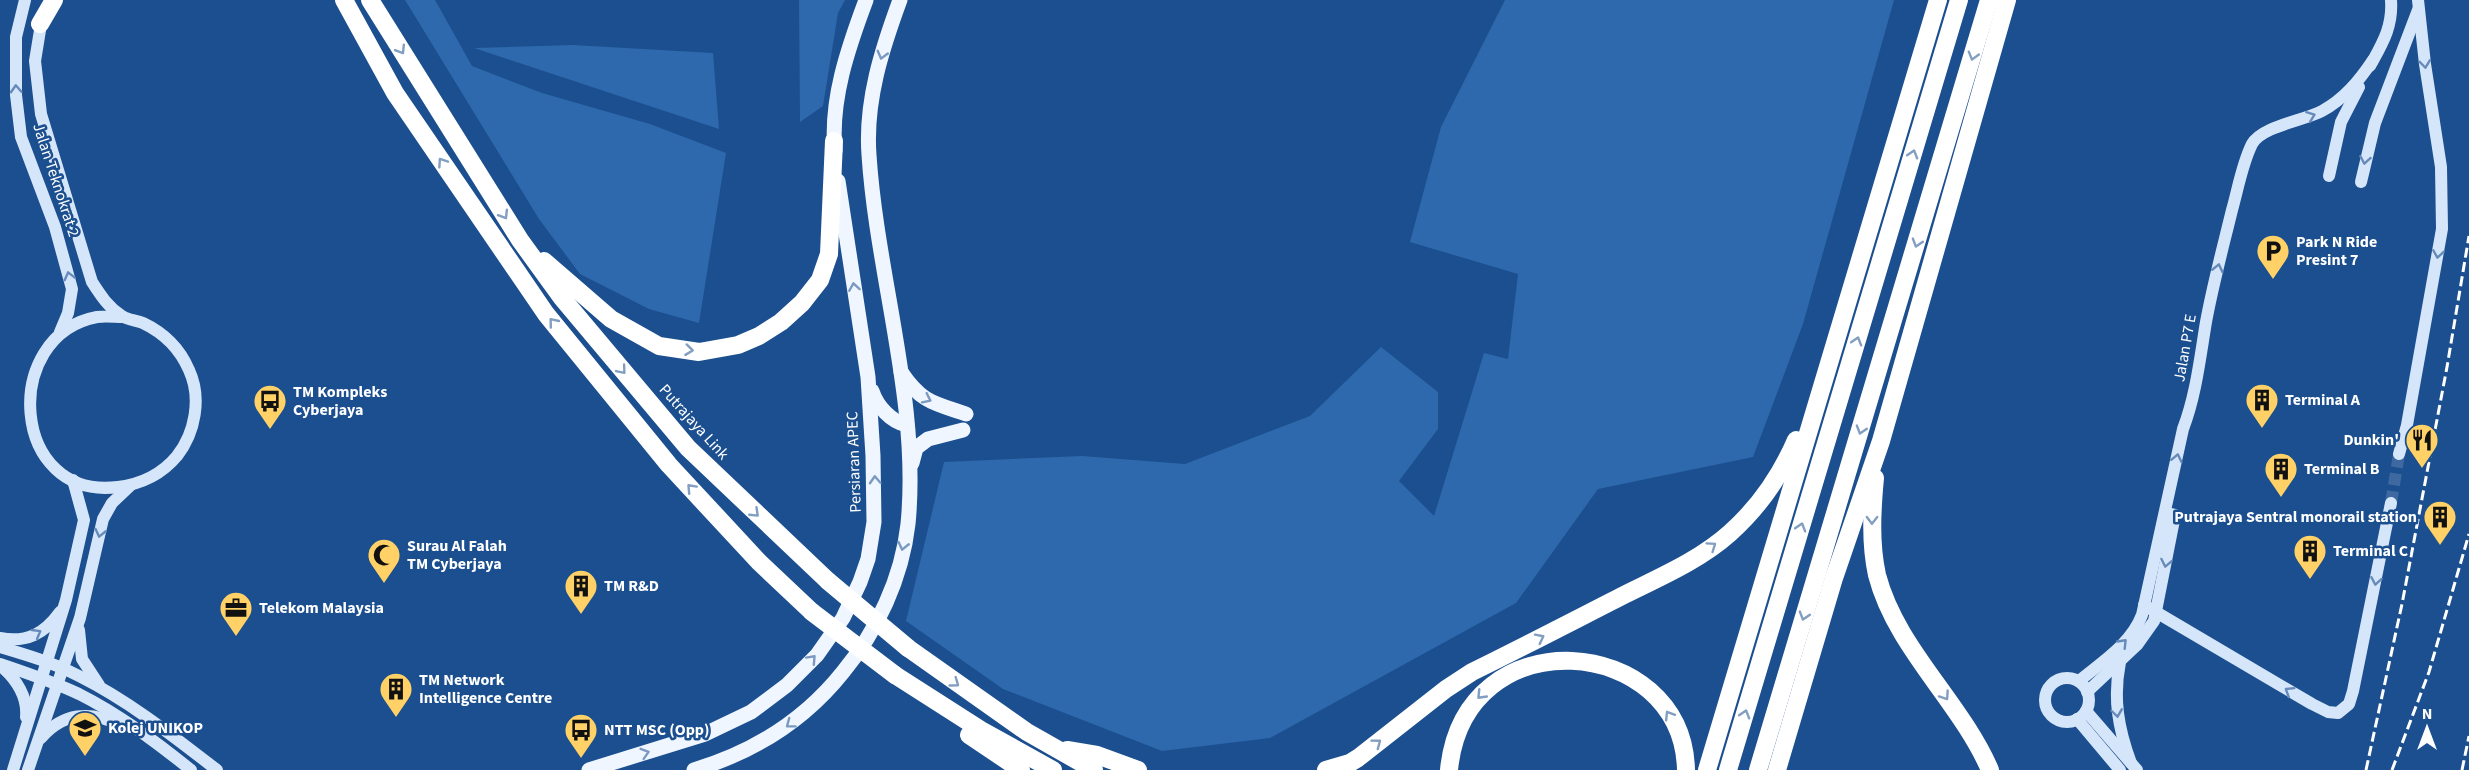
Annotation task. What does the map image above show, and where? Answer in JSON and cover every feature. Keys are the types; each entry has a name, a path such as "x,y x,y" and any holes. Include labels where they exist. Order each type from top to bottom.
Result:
{"highway":[{"path":"40,24 54,0"},
{"path":"332,0 546,314 669,465 759,562 812,612 968,734 1021,770"},
{"path":"344,0 395,93"},
{"name":"Putrajaya Link","path":"370,0 520,240 562,298 688,448 828,581 908,648 966,691 1051,747 1095,763"},
{"path":"1707,770 1938,0"},
{"path":"1728,770 1959,0"},
{"path":"1758,770 1989,0"},
{"path":"1777,770 1833,578 1881,441 2009,0"},
{"path":"520,240 611,319 659,346 699,352 738,345 759,336 781,322 802,303 820,280 828,254 834,141"},
{"path":"1326,770 1358,758 1446,689 1472,672 1649,582 1703,553 1729,534 1757,506 1789,456 1833,345"},
{"path":"1881,441 1872,531 1877,574 1884,595 1905,636 1960,717 1990,770"},
{"path":"1449,770 1452,747 1476,699 1504,676 1541,663 1560,661 1600,665 1638,682 1653,694 1669,712 1678,729 1686,770"},
{"path":"898,677 981,730 1053,770"},
{"path":"1095,763 1129,770"},
{"path":"1095,763 1138,770"}],"main road":[{"name":"Jalan Teknokrat 2","path":"25,0 16,37 16,95 21,137 55,227 70,276 71,302 60,332"},
{"name":"Jalan Teknokrat 2","path":"49,0 40,24 35,61 41,114 92,282 105,303 124,317"},
{"name":"Persiaran APEC","path":"590,770 705,734 732,723 770,699 817,655 843,618 868,559 874,522 868,377 840,203 834,141 839,85 866,0"},
{"path":"694,770 751,748 790,724 822,697 867,641 882,613 904,546 908,525 910,471 907,425 898,423 899,369 868,153 874,83 886,38 900,0"},
{"path":"2329,176 2341,122 2391,24 2391,0"},
{"path":"2361,182 2375,123 2419,3"},
{"path":"2399,454 2407,425 2442,229 2440,167 2419,3"},
{"name":"Jalan P7 E","path":"2087,692 2150,630 2157,611 2183,429 2191,408 2221,255 2240,180 2252,145 2258,137 2321,112 2335,103 2359,81 2373,60"},
{"path":"98,317 124,317 142,322 158,331 183,357 195,390 193,425 176,457 163,469 148,479 131,485 109,488 88,486 54,468 38,452 28,432 23,410 24,387 30,366 43,347 60,332 78,322 98,317"},
{"path":"899,369 913,390 926,400 966,414"},
{"path":"868,377 876,402 898,412"},
{"path":"873,456 879,433 898,412"},
{"path":"910,471 916,448 928,439 963,430"},
{"path":"13,770 64,607 84,520 73,480"},
{"path":"28,770 81,614 103,519 112,503 131,485"},
{"path":"2145,605 2312,704 2328,712 2338,713 2349,704 2353,692 2391,503"},
{"name":"Jalan P7 E","path":"2079,681 2118,649 2139,624 2170,514"},
{"path":"0,638 16,640 32,638 47,627 64,607"},
{"path":"81,614 79,635 82,659 102,689"},
{"path":"0,647 62,668 102,689 136,710 218,770"},
{"path":"2120,662 2115,698 2119,726 2134,766"},
{"path":"0,665 56,684 108,710 191,770"},
{"path":"0,665 16,682 25,701 27,710 25,733"},
{"path":"2065,678 2079,681 2089,698 2081,715 2070,722 2056,719 2051,715 2045,702 2048,689 2052,684 2065,678"},
{"path":"36,743 57,723 73,716 88,714 108,719 158,744"},
{"path":"2081,715 2134,766"},
{"path":"2081,715 2120,770"}],"shaded area":[{"path":"405,0 435,0 472,66 542,93 650,124 726,153 699,323 649,309 580,274 539,219"},
{"path":"799,0 845,0 838,13 823,106 800,122"},
{"path":"1505,0 1894,0 1803,324 1753,457 1598,489 1516,603 1270,738 1162,751 1003,689 906,621 944,462 1082,456 1185,464 1310,416 1381,347 1438,392 1438,429 1399,481 1434,516 1484,353 1508,359 1518,274 1410,242 1441,127"},
{"path":"573,45 713,53 719,129 474,48"}],"tunnel":[{"path":"2391,503 2399,454"}],"railway":[{"path":"2366,770 2402,604 2447,367 2469,236"},
{"path":"2392,770 2429,672 2469,534"},
{"path":"2462,770 2469,736"}],"place":[{"name":"Park N Ride Presint 7","path":"2273,280"},
{"name":"Terminal A","path":"2262,429"},
{"name":"TM Kompleks Cyberjaya","path":"270,430"},
{"name":"Dunkin'","path":"2422,469"},
{"name":"Terminal B","path":"2281,498"},
{"name":"Putrajaya Sentral monorail station","path":"2440,546"},
{"name":"Terminal C","path":"2310,580"},
{"name":"Surau Al Falah TM Cyberjaya","path":"384,584"},
{"name":"TM R&D","path":"581,615"},
{"name":"Telekom Malaysia","path":"236,637"},
{"name":"TM Network Intelligence Centre","path":"396,718"},
{"name":"Kolej UNIKOP","path":"85,757"},
{"name":"NTT MSC (Opp)","path":"581,759"}]}
